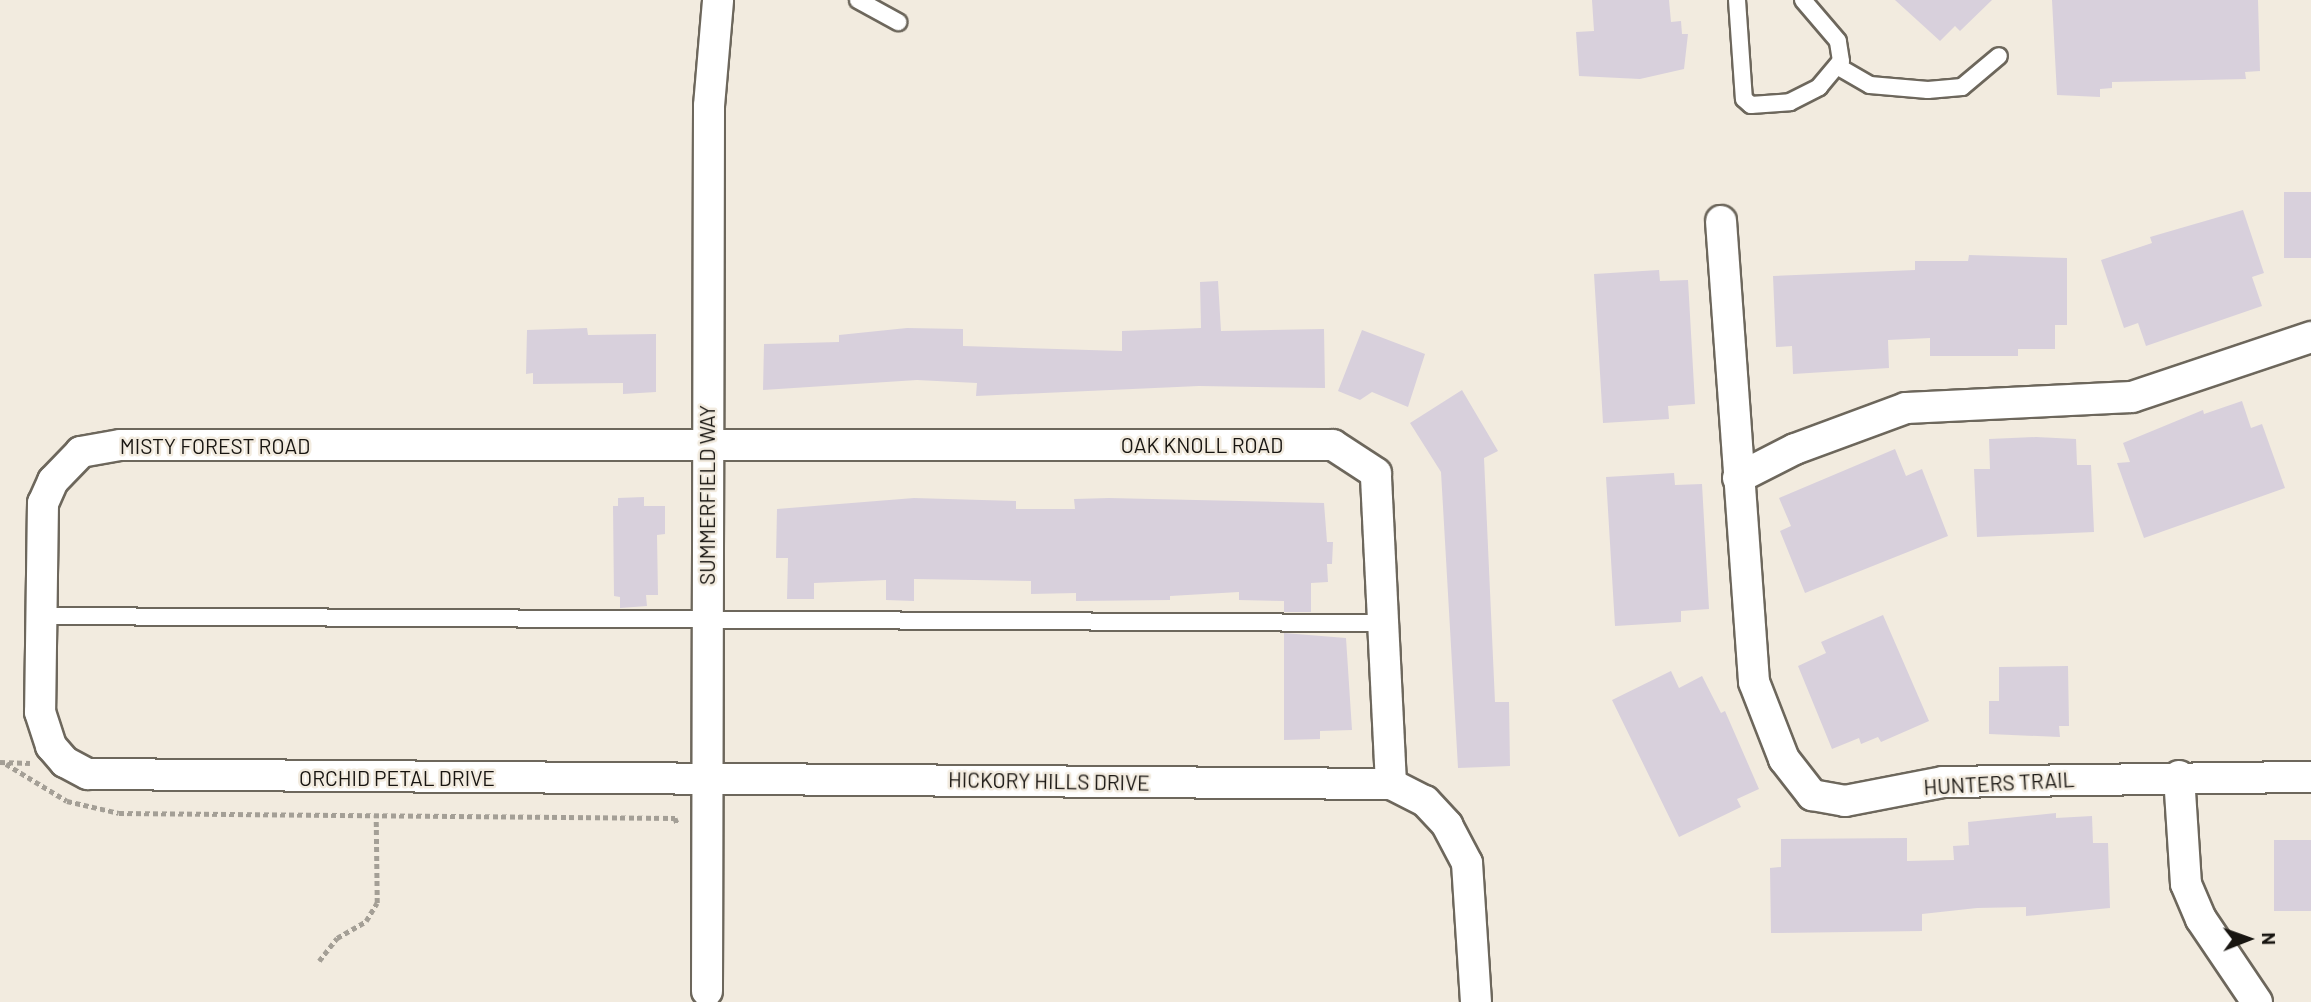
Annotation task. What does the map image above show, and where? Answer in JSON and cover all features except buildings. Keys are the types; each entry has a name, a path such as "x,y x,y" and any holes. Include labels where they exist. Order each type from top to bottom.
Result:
{"street":[{"name":"SUMMERFIELD WAY","path":"707,990 710,48 718,0"},
{"name":"HUNTERS TRAIL","path":"1721,221 1754,682 1784,759 1812,795 1845,802 1943,782 2179,776 2311,777"},
{"path":"1738,478 1795,449 1906,408 2132,397 2311,337"},
{"name":"OAK KNOLL ROAD","path":"707,448 1333,444 1376,473 1391,784"},
{"name":"MISTY FOREST ROAD","path":"88,774 65,762 42,723 39,616 43,503 65,466 80,452 96,448 707,448"},
{"name":"ORCHID PETAL DRIVE","path":"88,774 706,778"},
{"path":"2179,776 2186,884 2201,919 2257,1002"},
{"name":"HICKORY HILLS DRIVE","path":"706,778 1391,784"},
{"path":"1391,784 1424,801 1447,825 1467,863 1476,1002"}],"lane":[{"path":"858,0 898,22"},
{"path":"1737,0 1744,99 1751,105 1790,102 1819,87 1837,66 1838,41 1803,0"},
{"path":"1837,66 1870,85 1928,90 1962,87 1999,56"},
{"path":"39,616 1384,623"}],"path":[{"path":"6,764 91,810 675,818 679,828 706,829"},
{"path":"319,961 337,938 366,921 377,903 376,815"}]}
